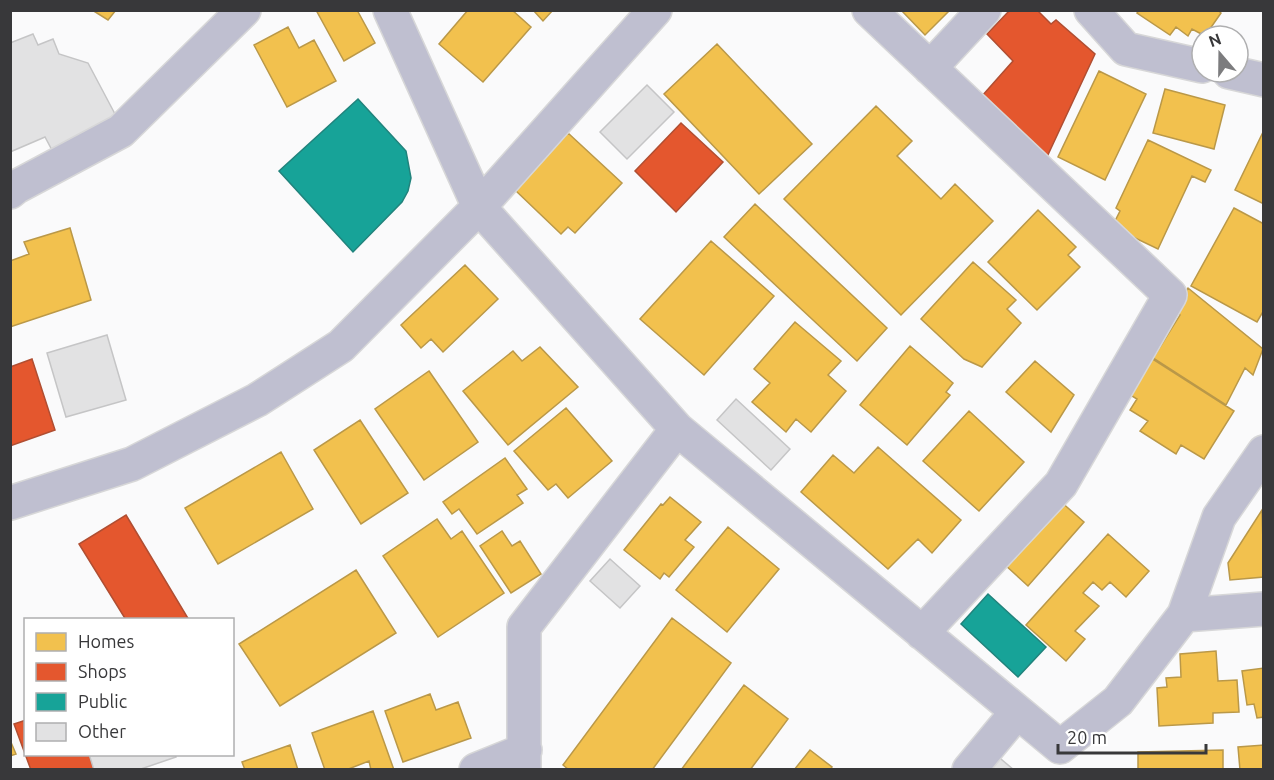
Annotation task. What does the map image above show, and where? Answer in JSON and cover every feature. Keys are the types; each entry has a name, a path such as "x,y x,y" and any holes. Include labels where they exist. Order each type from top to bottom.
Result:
{"street":[{"path":"10,192 121,131 244,10"},
{"path":"390,10 479,207 677,429 1060,747 1118,701 1184,615 1219,517 1263,452"},
{"path":"10,503 132,464 257,400 340,346 479,207 655,10"},
{"path":"869,10 1170,295 1061,484 922,633"},
{"path":"930,68 984,10"},
{"path":"1091,10 1126,49 1190,63"},
{"path":"476,770 524,760 524,627 677,429"},
{"path":"1184,615 1263,609"},
{"path":"969,770 1017,712"}],"building: Homes":[{"path":"92,10 116,10 108,20"},
{"path":"316,10 357,10 375,43 344,61"},
{"path":"468,10 512,10 531,27 483,82 439,44"},
{"path":"533,10 553,10 543,21"},
{"path":"901,10 950,10 925,35"},
{"path":"1139,10 1218,10 1221,13 1213,24 1190,24 1188,36 1176,27 1170,35 1137,13"},
{"path":"288,27 299,48 314,40 336,81 287,107 254,45"},
{"path":"717,44 812,144 759,194 664,94"},
{"path":"1099,71 1146,94 1105,180 1058,157"},
{"path":"1165,89 1225,105 1214,149 1153,133"},
{"path":"876,106 912,141 897,156 941,199 955,184 993,221 901,315 784,199"},
{"path":"1264,130 1264,204 1235,190"},
{"path":"568,133 622,183 575,233 568,227 561,234 515,190"},
{"path":"1148,140 1211,170 1205,182 1192,176 1158,249 1112,227 1120,211 1116,208"},
{"path":"755,204 887,328 857,361 724,237"},
{"path":"1234,208 1264,224 1264,310 1257,322 1191,286"},
{"path":"1038,210 1076,247 1068,255 1080,267 1037,310 988,262"},
{"path":"70,228 91,300 10,327 10,261 29,254 24,242"},
{"path":"711,241 774,296 704,375 640,319"},
{"path":"973,262 1016,300 1007,309 1021,323 982,367 964,359 921,319"},
{"path":"465,265 498,299 443,352 431,339 421,348 401,325"},
{"path":"1188,288 1263,349 1253,375 1245,368 1226,405 1153,358 1180,315 1174,311"},
{"path":"795,322 841,361 828,375 846,391 811,432 796,419 786,432 752,402 770,383 754,369"},
{"path":"910,346 953,383 946,392 950,395 907,445 860,405"},
{"path":"540,347 578,387 508,445 463,391 513,351 522,361"},
{"path":"1148,356 1234,411 1204,459 1181,445 1176,454 1140,431 1148,421 1130,410 1137,399 1127,393"},
{"path":"1035,361 1074,395 1051,432 1006,392"},
{"path":"429,371 478,442 424,480 375,409"},
{"path":"566,408 612,461 568,498 556,484 548,490 514,451"},
{"path":"969,411 1024,462 979,511 923,461"},
{"path":"360,420 408,493 361,524 314,450"},
{"path":"878,447 961,520 932,553 918,539 888,569 801,492 833,455 854,473"},
{"path":"281,452 313,509 218,564 185,508"},
{"path":"505,458 527,489 517,495 523,503 477,534 459,509 452,514 443,502"},
{"path":"670,497 701,522 685,540 694,547 669,577 664,573 660,579 624,550 661,504 663,505"},
{"path":"1060,501 1084,522 1028,586 1004,564"},
{"path":"1262,510 1264,577 1230,580 1228,563"},
{"path":"437,519 451,539 462,531 504,593 438,637 383,556"},
{"path":"728,527 779,569 727,632 676,590"},
{"path":"502,531 512,546 520,541 541,574 511,593 480,546"},
{"path":"1108,534 1149,571 1126,597 1110,582 1102,590 1093,582 1083,593 1099,606 1075,631 1085,639 1066,661 1026,625"},
{"path":"356,570 396,633 280,706 239,644"},
{"path":"672,618 731,663 652,770 569,770 563,765"},
{"path":"1216,651 1218,681 1237,680 1239,712 1213,713 1213,723 1159,726 1157,688 1167,687 1166,678 1181,677 1180,654"},
{"path":"1264,668 1264,717 1257,718 1254,704 1247,705 1242,671"},
{"path":"744,685 788,719 750,770 681,770"},
{"path":"430,694 436,710 458,702 471,738 403,762 385,711"},
{"path":"373,711 394,770 371,770 369,761 346,770 325,770 312,733"},
{"path":"10,740 16,754 10,756"},
{"path":"290,745 298,770 245,770 242,762"},
{"path":"1264,745 1264,770 1240,770 1238,747"},
{"path":"810,750 832,767 830,770 794,770"},
{"path":"1223,750 1223,770 1138,770 1138,752"}],"building: Shops":[{"path":"1010,10 1037,10 1051,24 1056,20 1095,54 1046,159 982,96 1013,61 987,34"},
{"path":"681,123 723,162 676,212 635,171"},
{"path":"32,359 55,430 10,446 10,367"},
{"path":"126,515 188,618 125,618 79,544"},
{"path":"24,721 24,751 14,724"},
{"path":"26,756 90,756 94,770 31,770"}],"building: Public":[{"path":"358,99 406,151 411,178 402,202 353,252 279,171"},
{"path":"988,594 1046,647 1018,677 961,624"}],"building: Other":[{"path":"33,34 38,45 53,39 59,54 88,63 115,114 109,120 53,152 45,137 10,152 10,43"},
{"path":"647,85 674,112 627,159 600,132"},
{"path":"107,335 126,400 66,417 47,353"},
{"path":"736,399 790,449 771,470 717,420"},
{"path":"610,559 640,586 620,608 590,581"},
{"path":"989,749 1014,770 973,770"},
{"path":"90,756 176,757 138,770 94,770"}]}
